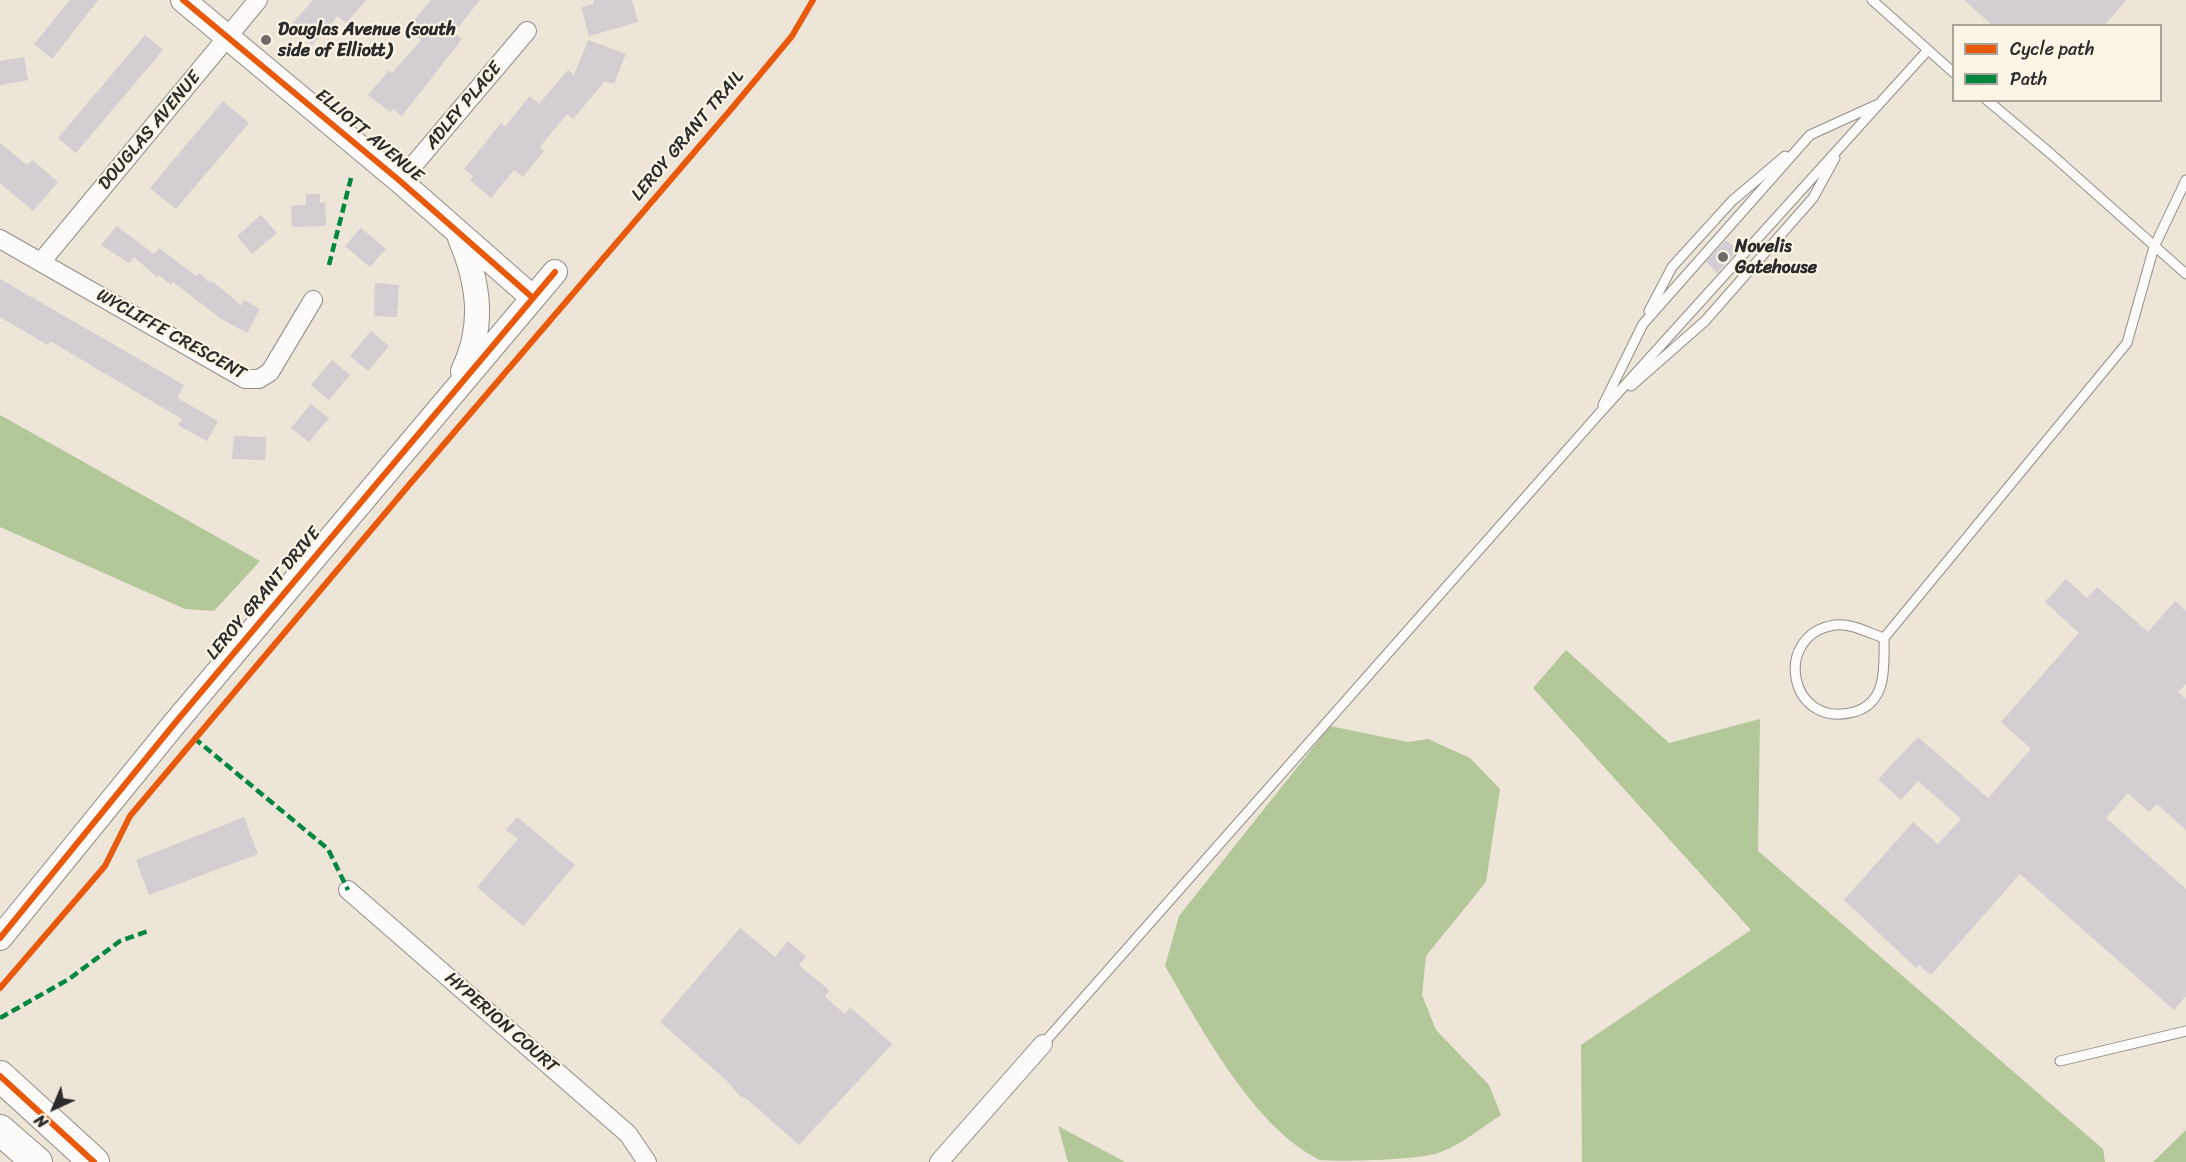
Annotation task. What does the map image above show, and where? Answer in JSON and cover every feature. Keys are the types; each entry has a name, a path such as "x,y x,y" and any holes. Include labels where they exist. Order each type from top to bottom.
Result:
{"main road":[{"path":"0,1076 94,1162"},
{"path":"2,1134 37,1162"}],"street":[{"name":"ELLIOTT AVENUE","path":"183,0 400,181 533,298"},
{"name":"DOUGLAS AVENUE","path":"41,262 258,0"},
{"name":"ADLEY PLACE","path":"400,181 527,31"},
{"path":"450,397 468,359 478,325 478,307 471,264 458,232"},
{"name":"WYCLIFFE CRESCENT","path":"0,239 245,379 259,380 270,372 313,300"},
{"name":"LEROY GRANT DRIVE","path":"0,938 175,723 555,272"},
{"name":"HYPERION COURT","path":"348,890 628,1134 647,1162"},
{"path":"939,1162 1043,1044"}],"lane":[{"path":"1872,0 1952,72"},
{"path":"1043,1044 1598,415 1927,51"},
{"path":"1989,102 2186,274"},
{"path":"1598,415 1672,267 1732,201 1810,135 1878,104"},
{"path":"1643,324 1810,135"},
{"path":"1598,415 1705,321 1813,198 1843,143"},
{"path":"1884,638 1854,627 1836,625 1813,633 1797,653 1794,673 1800,693 1816,710 1839,716 1863,709 1878,695 1885,675 1884,638 2127,343 2154,248 2186,180"},
{"path":"2060,1061 2186,1031"}],"green space":[{"path":"0,415 260,561 214,611 185,609 0,527"},
{"path":"1566,650 1669,743 1760,719 1758,851 2103,1149 2105,1162 1582,1162 1581,1045 1751,930 1533,688"},
{"path":"1330,726 1408,742 1428,739 1470,758 1500,789 1486,882 1426,956 1422,995 1436,1030 1489,1085 1501,1115 1463,1141 1438,1153 1397,1159 1330,1161 1320,1160 1296,1145 1251,1101 1231,1074 1165,966 1179,916"},
{"path":"1058,1126 1125,1162 1068,1162"},
{"path":"2186,1130 2186,1162 2153,1162"}],"building":[{"path":"70,0 98,0 52,59 34,44"},
{"path":"313,0 366,0 346,23 338,16 312,45 291,25"},
{"path":"431,0 480,0 454,33 462,39 402,116 393,109 390,112 368,95 389,70 392,73 421,40 407,29"},
{"path":"593,0 632,0 638,22 589,36 581,7 594,4"},
{"path":"1964,0 2126,0 2106,24 1991,24"},
{"path":"145,35 163,50 76,153 58,138"},
{"path":"588,40 626,54 614,84 605,81 573,119 567,114 540,147 544,151 523,177 514,170 491,198 470,180 473,176 464,169 501,123 505,127 530,96 539,104 568,70 574,75"},
{"path":"24,57 28,80 0,85 0,61"},
{"path":"223,101 249,123 176,209 150,188"},
{"path":"0,143 27,165 32,160 58,182 33,211 0,183"},
{"path":"306,194 320,194 320,203 325,202 326,226 292,227 291,206 306,205"},
{"path":"261,215 277,233 252,254 237,236"},
{"path":"117,226 154,254 159,248 196,276 199,273 210,283 212,281 241,305 244,300 260,309 247,333 220,318 173,282 171,285 159,275 157,277 134,257 129,263 101,245"},
{"path":"361,228 386,249 370,267 345,246"},
{"name":"Novelis Gatehouse","path":"1726,240 1738,250 1717,273 1706,262"},
{"path":"0,279 184,385 177,398 218,421 207,441 178,425 182,419 50,341 48,345 0,317"},
{"path":"375,283 399,285 397,317 374,316"},
{"path":"371,331 389,346 368,371 350,356"},
{"path":"332,360 350,375 329,400 311,385"},
{"path":"311,404 329,418 309,442 291,428"},
{"path":"234,436 266,437 265,460 232,459"},
{"path":"2066,579 2087,598 2097,587 2148,632 2175,601 2186,611 2186,684 2178,692 2186,699 2186,830 2157,804 2149,812 2128,793 2106,818 2186,889 2186,996 2174,1010 2020,874 1931,975 1919,965 1916,968 1844,900 1913,822 1938,844 1961,819 1918,781 1901,800 1878,779 1918,737 1988,798 2031,749 2001,722 2079,633 2045,602"},
{"path":"244,817 258,854 149,895 136,860"},
{"path":"517,817 575,865 523,926 477,887 518,839 506,830"},
{"path":"740,928 775,957 788,941 806,957 799,965 829,990 825,997 845,1014 850,1007 892,1044 799,1145 748,1100 739,1095 727,1081 660,1022"}],"marked path":[{"path":"329,265 351,178"},
{"path":"194,738 328,849 348,890"},
{"path":"0,1018 69,979 120,941 148,931"}],"cycle path":[{"path":"183,0 400,181 533,298"},
{"name":"LEROY GRANT TRAIL","path":"0,988 105,866 130,816 409,485 733,107 792,36 813,0"},
{"path":"0,938 175,723 555,272"},
{"path":"0,1076 94,1162"}],"place":[{"name":"Douglas Avenue (south side of Elliott)","path":"266,40"},
{"name":"Novelis Gatehouse","path":"1723,257"}]}
